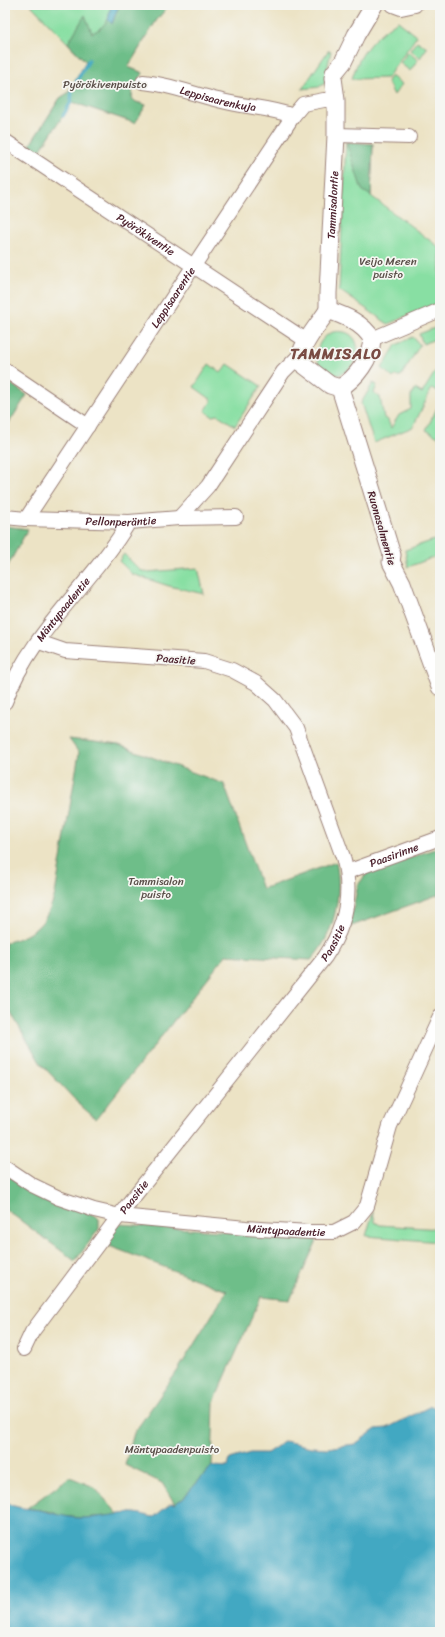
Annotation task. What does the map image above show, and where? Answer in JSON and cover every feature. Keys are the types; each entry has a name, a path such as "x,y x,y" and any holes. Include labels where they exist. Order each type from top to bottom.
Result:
{"street":[{"name":"Tammisalontie","path":"328,310 336,135 336,100 342,84 343,62 356,35 374,5"},
{"path":"393,5 401,8 415,5"},
{"name":"Leppisaarenkuja","path":"143,82 156,83 219,101 282,112 293,116"},
{"name":"Leppisaarentie","path":"26,519 293,116 303,104 324,100 336,100"},
{"path":"336,135 409,138"},
{"name":"Pyörökiventie","path":"5,141 307,341"},
{"path":"179,518 208,486 283,372 299,356 307,341 328,310 346,316 364,329 372,339 372,348 361,366 353,378 340,388 330,385 300,362 299,356"},
{"path":"372,339 440,310"},
{"path":"5,370 88,426"},
{"name":"Ruonasalmentie","path":"340,388 392,555 391,562 402,583 440,687"},
{"name":"Pellonperäntie","path":"5,516 26,519 129,522 179,518 236,517"},
{"name":"Mäntypaadentie","path":"5,702 17,676 38,642 118,542 129,522"},
{"name":"Paasitie","path":"24,1349 32,1332 120,1216 334,944 345,914 349,888 347,872 296,728 275,700 256,683 232,670 204,661 65,651 38,642"},
{"name":"Paasirinne","path":"347,872 440,838"},
{"name":"Mäntypaadentie","path":"5,1167 32,1185 59,1198 94,1210 120,1216 309,1232 334,1232 354,1222 367,1206 397,1108 440,1017"}],"green space":[{"name":"Pyörökivenpuisto","path":"31,5 111,5 108,20 112,24 119,5 169,5 156,21 128,67 143,73 132,91 132,98 136,102 146,105 135,123 72,102 39,152 30,145 60,98 68,93 86,62"},
{"name":"Pyörökivenpuisto","path":"119,5 169,5 156,21 128,67 143,73 132,91 132,98 136,102 146,105 135,123 72,102 39,152 30,145 60,98 68,93 86,62 68,43 85,15 92,33 100,29 108,20 112,24"},
{"path":"398,21 417,36 387,78 352,79 359,61 369,46 382,32"},
{"path":"417,41 427,48 420,58 410,50"},
{"path":"328,51 331,51 324,84 319,87 302,89"},
{"path":"408,52 418,60 410,71 400,63"},
{"path":"391,76 402,84 394,95 387,81"},
{"name":"Veijo Meren puisto","path":"346,142 373,144 371,196 440,248 440,302 388,324 339,290"},
{"path":"346,142 373,144 371,196 362,190"},
{"path":"440,326 440,337 423,344 419,334"},
{"path":"333,332 344,332 351,335 356,341 358,349 353,364 346,371 337,375 328,373 322,369 317,356 321,342 326,336"},
{"path":"413,337 420,345 401,376 395,376 393,378 382,368 396,345"},
{"path":"209,364 221,373 228,364 261,386 235,426 218,415 212,416 205,411 212,400 194,387"},
{"path":"440,364 440,392 432,388 413,427 374,443 361,403 373,383 377,385 374,393 380,397 384,418 388,420 391,428 399,415 411,409 411,396 415,389 422,393"},
{"path":"5,380 27,395 5,429"},
{"path":"440,402 440,438 426,430"},
{"path":"5,526 28,529 5,571"},
{"path":"440,538 440,555 408,567 405,550"},
{"path":"124,554 140,570 147,572 198,568 204,594 169,586 132,574 119,561"},
{"name":"Tammisalon puisto","path":"69,739 119,745 224,784 262,889 336,862 338,874 337,901 331,927 326,939 311,960 226,955 96,1119 80,1105 41,1064 5,1003 5,943 24,936 38,927 48,913 55,894 79,753"},
{"path":"440,847 440,894 349,927 358,885 367,873"},
{"path":"6,1175 96,1216 99,1219 99,1229 75,1261 5,1209"},
{"path":"373,1212 375,1222 380,1225 440,1229 440,1242 366,1236"},
{"name":"Mäntypaadenpuisto","path":"119,1224 318,1238 290,1300 261,1297 214,1402 212,1466 184,1497 175,1504 162,1483 125,1465 134,1433 178,1370 227,1291 104,1244"},
{"path":"70,1477 94,1487 119,1515 82,1518 61,1516 52,1512 27,1508"}],"water":[{"path":"111,5 119,5 112,24 108,20"},
{"path":"431,1406 440,1410 440,1632 5,1632 5,1502 18,1507 76,1518 133,1513 154,1517 171,1503 175,1504 184,1497 212,1466 228,1467 230,1459 250,1453 267,1453 285,1441 311,1447 327,1448 355,1444 376,1429 387,1428"}],"waterway":[{"path":"63,116 71,102 72,89 89,60"}],"district":[{"name":"TAMMISALO","path":"336,354"}]}
